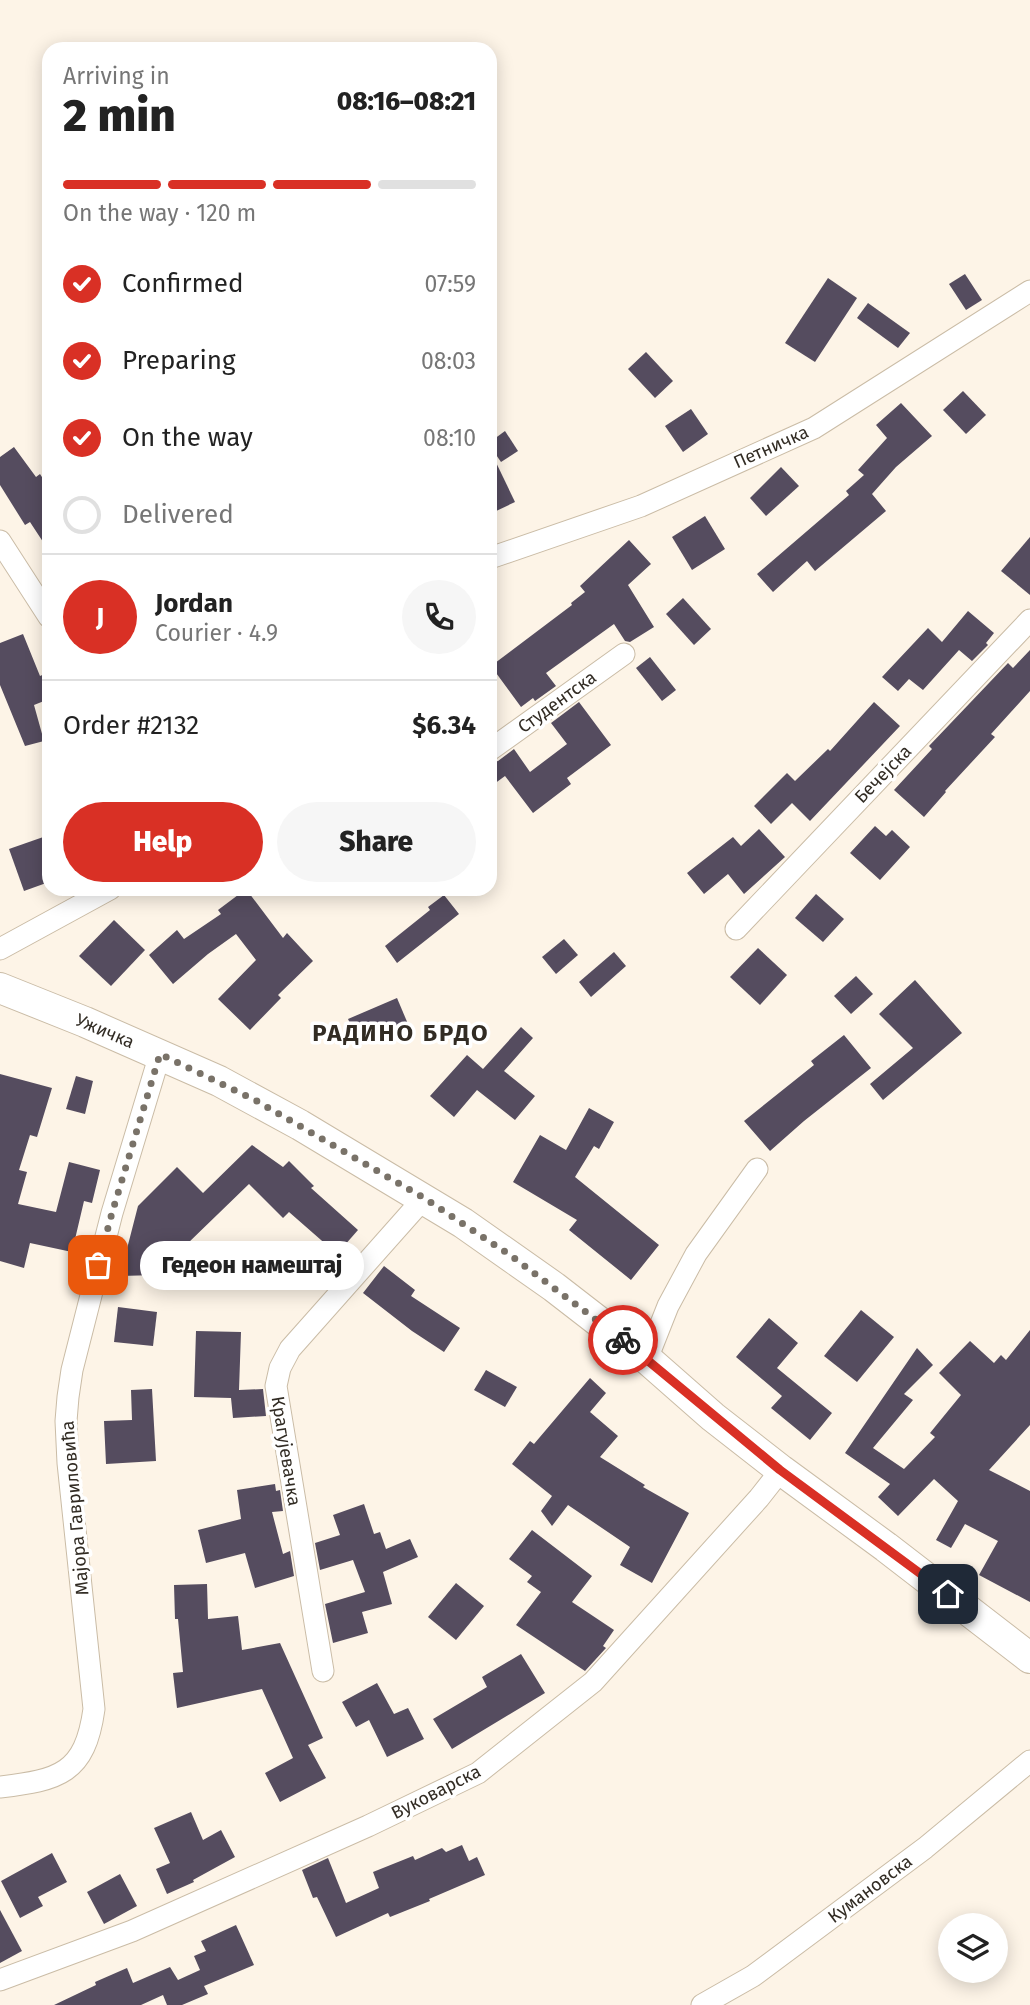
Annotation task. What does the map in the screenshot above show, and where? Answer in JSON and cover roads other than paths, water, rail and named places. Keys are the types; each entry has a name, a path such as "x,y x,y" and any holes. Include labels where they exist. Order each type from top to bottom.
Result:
{"main road":[{"name":"Ужичка","path":"0,988 160,1054 255,1100 424,1198 510,1255 648,1359 713,1417 780,1470 886,1547 1030,1658"}],"street":[{"name":"Петничка","path":"497,556 642,506 814,428 1030,291"},
{"path":"0,541 42,606"},
{"name":"Бечејска","path":"736,929 1030,620"},
{"name":"Студентска","path":"497,745 624,654"},
{"path":"0,950 97,896"},
{"name":"Мајора Гавриловића","path":"0,1787 41,1782 67,1769 87,1745 92,1728 94,1709 68,1463 68,1397 72,1370 112,1213 160,1054"},
{"path":"648,1359 668,1306 696,1254 757,1168"},
{"name":"Крагујевачка","path":"323,1671 276,1385 277,1377 290,1349 424,1198"},
{"name":"Вуковарска","path":"0,1980 132,1931 368,1826 478,1773 593,1682 759,1498 780,1470"},
{"name":"Кумановска","path":"702,2005 753,1976 926,1848 1030,1762"}],"place":[{"name":"Гедеон намештај","path":"98,1265"}],"district":[{"name":"РАДИНО БРДО","path":"401,1033"}]}
